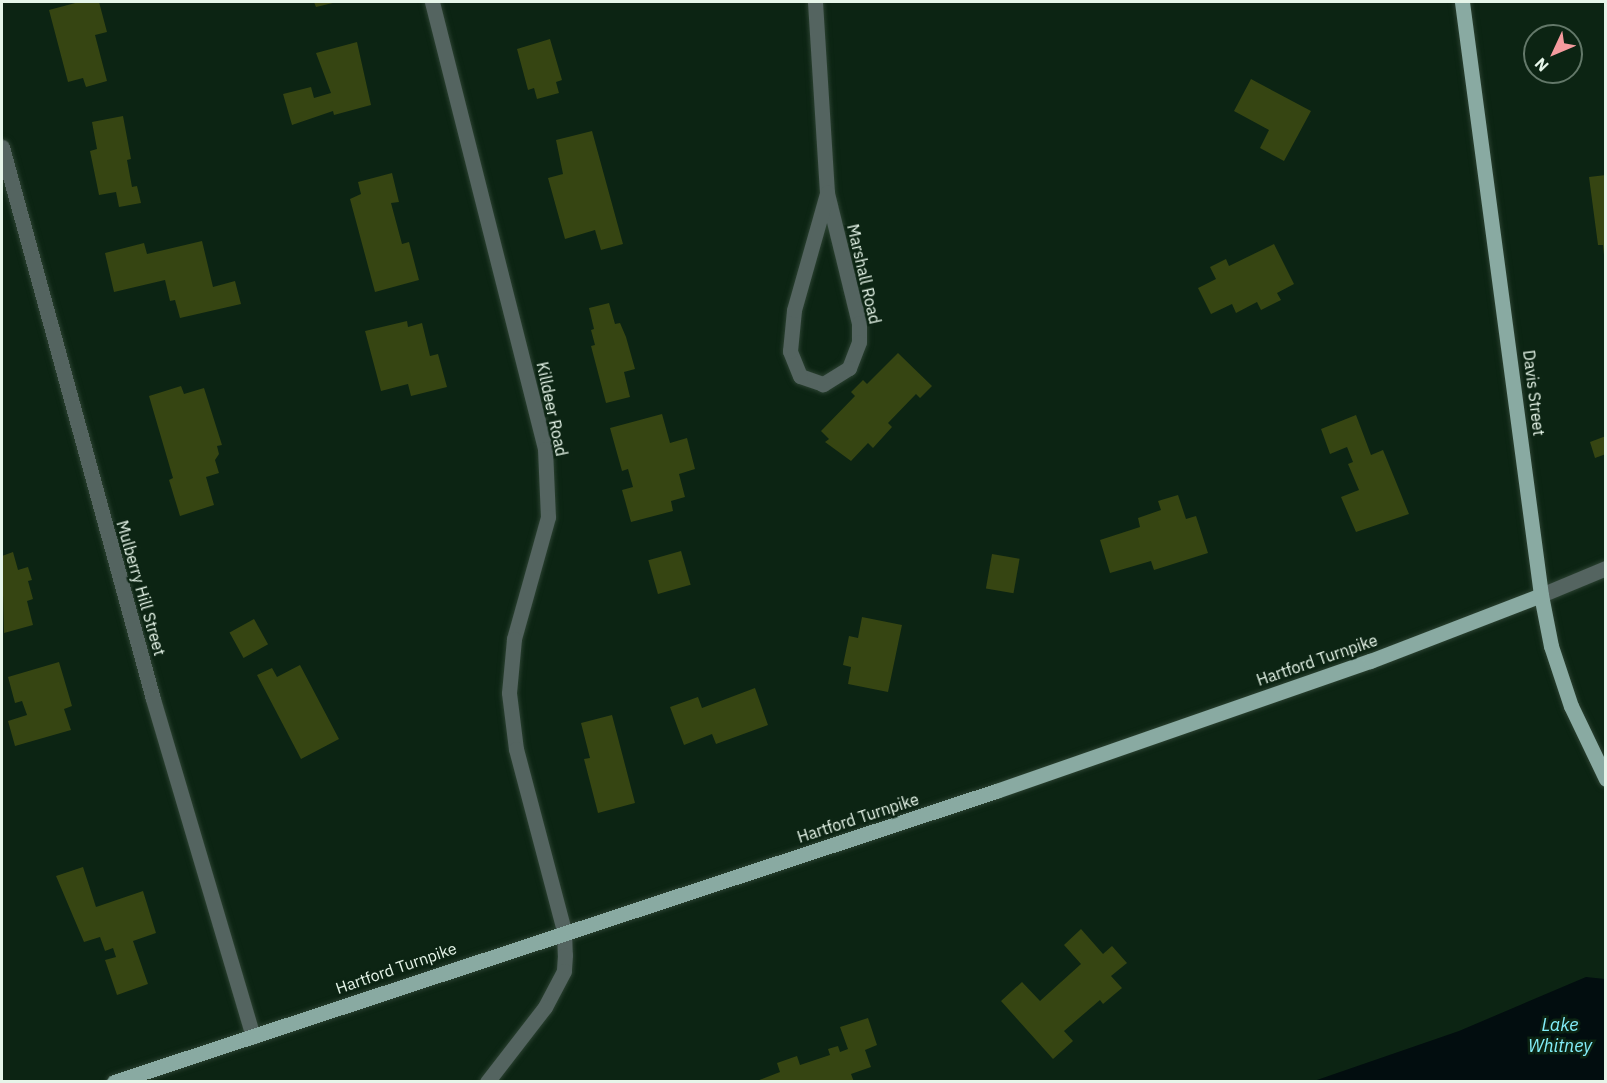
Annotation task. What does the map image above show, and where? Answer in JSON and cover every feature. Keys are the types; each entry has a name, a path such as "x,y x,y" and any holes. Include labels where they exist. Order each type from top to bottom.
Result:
{"main road":[{"name":"Davis Street","path":"1462,2 1541,595 1551,646 1571,706 1605,779"},
{"name":"Hartford Turnpike","path":"114,1082 564,931 996,791 1370,661 1541,595"}],"street":[{"name":"Killdeer Road","path":"432,2 545,449 548,517 514,639 509,693 516,749 564,931 564,971 546,1007 487,1082"},
{"name":"Marshall Road","path":"815,2 827,193 859,323 859,342 849,368 823,384 800,376 790,351 794,309 827,193"},
{"name":"Mulberry Hill Street","path":"2,147 153,699 254,1036"},
{"name":"Hartford Turnpike","path":"1541,595 1605,568"}],"water":[{"name":"Lake Whitney","path":"1586,977 1605,979 1605,1081 1314,1081 1459,1031"}],"building":[{"path":"79,2 99,2 107,32 95,35 107,81 86,87 83,78 68,82 49,10"},
{"path":"314,2 337,2 316,7"},
{"path":"550,39 562,80 556,82 559,93 537,99 534,88 528,90 517,49"},
{"path":"357,42 371,105 334,115 333,111 292,125 283,94 311,87 314,98 331,93 316,53"},
{"path":"1251,79 1311,111 1284,161 1260,148 1269,130 1234,111"},
{"path":"123,116 131,159 127,160 132,187 137,186 141,203 119,207 116,192 99,195 90,151 97,149 92,122"},
{"path":"592,131 623,244 601,250 595,230 565,239 548,178 563,174 556,140"},
{"path":"392,173 399,202 391,203 402,244 409,242 419,280 375,292 350,199 361,194 358,182"},
{"path":"1606,175 1606,255 1604,255 1603,245 1598,245 1589,177"},
{"path":"202,241 213,287 235,281 241,304 180,318 175,300 170,301 165,280 114,292 105,253 144,243 147,254"},
{"path":"1274,244 1294,284 1277,293 1281,300 1261,310 1257,302 1236,313 1232,304 1211,314 1198,288 1216,279 1210,267 1226,259 1229,266"},
{"path":"609,303 615,324 620,323 626,337 635,369 624,372 630,397 606,403 591,346 595,345 589,308"},
{"path":"407,321 408,327 422,323 430,356 438,354 447,387 411,396 408,384 381,391 365,331"},
{"path":"898,353 932,386 920,398 916,394 888,423 892,427 873,448 868,443 851,461 825,442 829,439 821,431 855,396 851,392 863,380 867,384"},
{"path":"181,386 184,394 204,388 222,445 217,446 219,454 215,460 219,473 206,477 214,505 180,516 169,480 173,478 149,396"},
{"path":"662,414 670,443 687,438 695,469 679,474 685,497 671,501 673,511 631,522 622,490 633,487 628,469 622,471 610,428"},
{"path":"1356,415 1371,455 1383,450 1409,514 1356,532 1341,497 1359,490 1348,464 1353,462 1347,447 1330,454 1321,429"},
{"path":"1606,436 1606,454 1595,458 1590,442"},
{"path":"1178,495 1186,519 1196,516 1208,553 1154,570 1151,561 1110,573 1100,540 1140,527 1138,518 1161,510 1158,501"},
{"path":"681,551 691,585 658,594 648,560"},
{"path":"13,552 18,570 28,567 32,580 28,581 33,599 27,601 33,625 4,633 2,556"},
{"path":"992,554 1020,559 1013,593 986,588"},
{"path":"862,617 902,625 888,692 848,684 851,667 843,665 849,636 858,638"},
{"path":"254,619 268,644 244,658 230,633"},
{"path":"59,662 72,706 64,709 71,730 15,746 8,721 27,715 22,701 15,703 8,677"},
{"path":"300,665 339,739 301,759 257,675 272,668 277,677"},
{"path":"755,688 768,725 716,744 712,734 684,745 670,707 698,697 702,708"},
{"path":"612,715 635,803 598,813 584,759 590,758 581,723"},
{"path":"83,867 96,907 143,891 156,933 133,941 148,984 117,995 105,960 116,957 113,948 105,951 100,937 84,942 56,876"},
{"path":"1081,929 1103,954 1112,946 1127,963 1111,976 1122,988 1103,1004 1100,1000 1064,1031 1073,1041 1053,1059 1001,1001 1022,982 1040,1001 1081,964 1064,945"},
{"path":"868,1018 877,1045 865,1050 871,1067 851,1074 854,1082 754,1082 780,1072 777,1063 797,1056 800,1065 830,1055 828,1049 838,1046 840,1052 848,1049 840,1027"}]}
